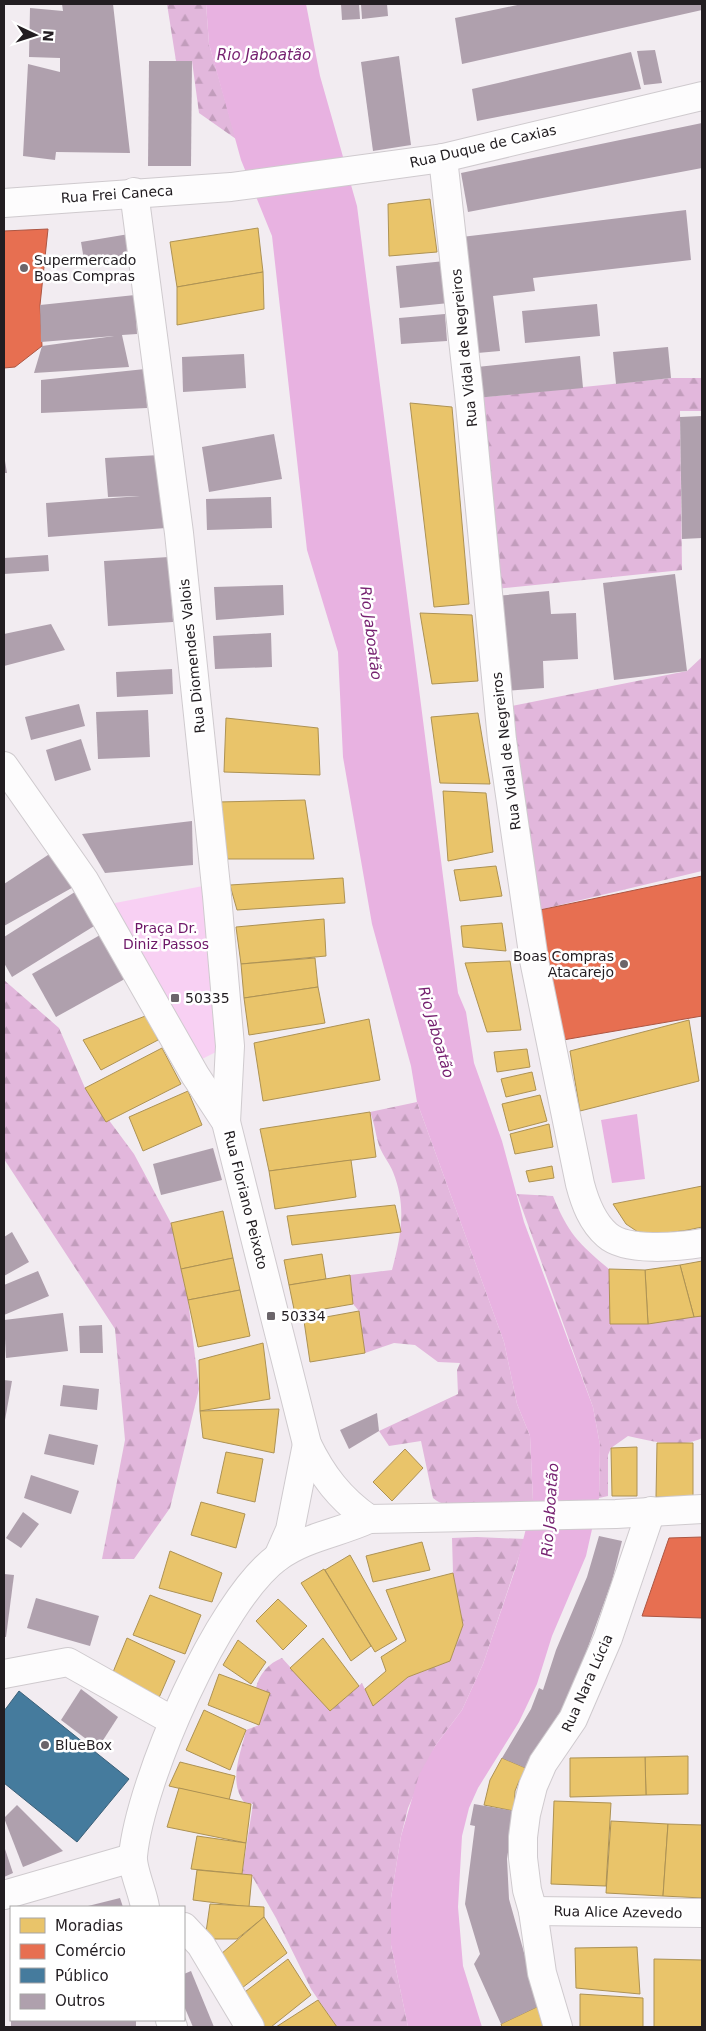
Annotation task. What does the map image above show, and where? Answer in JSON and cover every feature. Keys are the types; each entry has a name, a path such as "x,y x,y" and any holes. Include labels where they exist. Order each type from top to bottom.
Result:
{"street":[{"name":"Rua Duque de Caxias","path":"231,187 443,158 702,96"},
{"name":"Rua Vidal de Negreiros","path":"443,158 469,394 502,740 534,960 580,1184 593,1217 608,1236 618,1242 661,1247 702,1243"},
{"name":"Rua Frei Caneca","path":"4,203 134,192 231,187"},
{"name":"Rua Diomendes Valois","path":"134,192 178,533 217,896 230,1046 226,1122"},
{"name":"Rua Floriano Peixoto","path":"4,766 84,880 195,1074 226,1122 307,1444 319,1469 336,1491 369,1519"},
{"path":"278,1557 290,1530 307,1444"},
{"path":"150,1903 132,1858 145,1796 173,1721 214,1641 235,1608 264,1569 278,1557 299,1544 369,1519 616,1514 651,1510 702,1509"},
{"name":"Rua Nara Lúcia","path":"558,2027 542,1973 533,1911 527,1890 522,1837 533,1786 543,1763 565,1734 608,1638 651,1510"},
{"path":"4,1674 68,1662 173,1721"},
{"path":"4,1895 132,1858"},
{"name":"Rua Alice Azevedo","path":"533,1911 702,1913"},
{"path":"185,1928 201,1945 250,2027"}],"green space":[{"path":"167,4 206,4 209,44 236,139 199,113 192,61 176,61"},
{"path":"671,378 702,378 702,411 680,411 682,570 495,589 476,398"},
{"path":"702,657 702,871 535,911 507,707 687,671"},
{"name":"Praça Dr. Diniz Passos","path":"203,886 224,1048 202,1059 181,1058 116,925 115,903"},
{"path":"4,980 59,1028 85,1088 134,1154 171,1223 188,1300 199,1389 170,1508 134,1559 102,1559 125,1440 115,1329 4,1159"},
{"path":"417,1102 504,1342 517,1404 530,1436 533,1501 481,1507 453,1506 441,1503 433,1498 421,1441 389,1446 379,1431 458,1394 457,1370 460,1363 438,1362 415,1345 394,1343 365,1353 359,1311 353,1304 350,1275 392,1270 400,1233 400,1197 392,1169 377,1140 370,1112"},
{"path":"517,1194 553,1196 569,1229 575,1237 609,1269 611,1324 648,1324 702,1315 702,1438 675,1444 628,1436 611,1448 608,1455 608,1496 599,1498 600,1445 593,1407"},
{"path":"452,1538 525,1539 483,1664 462,1710 435,1746 408,1808 401,1836 391,1898 391,1945 408,2027 337,2027 311,1989 276,1918 252,1876 242,1874 253,1804 244,1802 239,1794 236,1776 246,1730 259,1725 269,1693 256,1688 257,1683 265,1670 282,1658 330,1711 362,1683 373,1706 408,1677 450,1661 463,1625 453,1573"}],"water":[{"name":"Rio Jaboatão","path":"206,4 306,4 320,76 357,206 458,993 466,1012 474,1063 502,1141 524,1222 593,1407 600,1445 599,1498 586,1556 552,1636 537,1684 519,1722 478,1788 469,1808 462,1836 458,1907 463,1966 482,2027 408,2027 391,1945 391,1898 401,1836 419,1775 435,1746 462,1710 483,1664 517,1564 533,1501 530,1436 517,1404 504,1342 417,1102 411,1066 372,924 343,757 338,652 307,550 272,236 241,160 209,44"},
{"path":"637,1114 645,1179 612,1183 601,1120"}],"building: Moradias":[{"path":"430,199 437,252 389,256 388,204"},
{"path":"258,228 263,272 177,287 170,242"},
{"path":"263,272 264,309 177,325 177,287"},
{"path":"410,403 452,407 469,604 434,607"},
{"path":"420,613 472,615 478,681 432,684"},
{"path":"478,713 490,784 440,783 431,717"},
{"path":"226,718 318,728 320,775 224,772"},
{"path":"443,791 486,793 493,852 448,861"},
{"path":"305,800 314,859 226,859 218,802"},
{"path":"496,866 502,896 460,901 454,870"},
{"path":"343,878 345,903 237,910 230,885"},
{"path":"324,919 326,956 241,964 236,927"},
{"path":"502,923 506,951 463,947 461,926"},
{"path":"315,958 318,987 244,998 241,964"},
{"path":"510,961 521,1030 487,1032 465,963"},
{"path":"318,987 325,1023 249,1035 244,998"},
{"path":"148,1015 158,1040 101,1070 83,1040"},
{"path":"369,1019 380,1080 263,1101 254,1043"},
{"path":"689,1020 699,1081 580,1111 570,1051"},
{"path":"162,1048 181,1084 106,1122 85,1088"},
{"path":"527,1049 530,1067 497,1072 494,1052"},
{"path":"532,1072 536,1090 506,1097 501,1079"},
{"path":"188,1091 202,1125 143,1151 129,1117"},
{"path":"540,1095 547,1121 509,1131 502,1104"},
{"path":"370,1112 376,1157 269,1171 260,1129"},
{"path":"549,1124 553,1147 515,1154 510,1134"},
{"path":"351,1160 356,1197 275,1209 269,1171"},
{"path":"552,1166 554,1178 529,1182 526,1171"},
{"path":"702,1186 702,1227 688,1230 660,1234 638,1232 626,1224 613,1204"},
{"path":"395,1205 401,1232 292,1245 287,1216"},
{"path":"223,1211 233,1258 181,1269 171,1223"},
{"path":"322,1254 326,1279 289,1285 284,1260"},
{"path":"233,1258 240,1290 188,1300 181,1269"},
{"path":"702,1261 702,1316 694,1317 680,1265"},
{"path":"680,1265 694,1317 648,1324 645,1270"},
{"path":"609,1269 645,1270 648,1324 610,1324"},
{"path":"350,1275 353,1304 295,1314 289,1285"},
{"path":"240,1290 250,1336 198,1347 188,1300"},
{"path":"359,1311 365,1353 310,1362 304,1321"},
{"path":"263,1343 270,1399 200,1411 199,1360"},
{"path":"279,1409 274,1453 203,1438 200,1411"},
{"path":"657,1443 693,1443 693,1497 656,1497"},
{"path":"637,1447 637,1496 612,1496 611,1448"},
{"path":"405,1449 423,1468 392,1501 373,1482"},
{"path":"226,1452 263,1459 255,1502 217,1493"},
{"path":"201,1502 245,1514 236,1548 191,1535"},
{"path":"422,1542 430,1570 373,1582 366,1556"},
{"path":"170,1551 222,1573 212,1602 159,1588"},
{"path":"350,1555 397,1639 375,1652 325,1570"},
{"path":"324,1569 371,1646 351,1661 301,1583"},
{"path":"453,1573 463,1625 450,1661 408,1677 373,1706 365,1689 386,1671 381,1657 406,1641 386,1590"},
{"path":"150,1595 201,1615 185,1654 133,1635"},
{"path":"278,1599 307,1626 283,1650 256,1621"},
{"path":"127,1638 175,1661 158,1700 111,1677"},
{"path":"323,1638 359,1686 330,1711 290,1668"},
{"path":"238,1640 266,1662 251,1684 223,1665"},
{"path":"219,1674 270,1693 259,1725 208,1705"},
{"path":"204,1710 246,1730 230,1770 186,1750"},
{"path":"688,1756 688,1794 646,1795 645,1757"},
{"path":"645,1757 646,1795 570,1797 570,1758"},
{"path":"502,1758 528,1769 519,1781 515,1791 514,1811 484,1805 490,1780"},
{"path":"180,1762 235,1776 229,1800 169,1786"},
{"path":"179,1788 251,1804 246,1843 167,1827"},
{"path":"554,1801 611,1803 606,1886 551,1884"},
{"path":"611,1821 668,1824 663,1896 606,1893"},
{"path":"668,1824 702,1825 702,1898 663,1896"},
{"path":"197,1836 246,1843 242,1874 191,1869"},
{"path":"197,1870 252,1875 249,1907 193,1900"},
{"path":"210,1904 264,1907 264,1917 237,1939 205,1939"},
{"path":"264,1917 287,1953 242,1988 221,1954"},
{"path":"637,1947 640,1994 576,1988 575,1948"},
{"path":"288,1959 311,1995 271,2027 258,2027 237,1998"},
{"path":"654,1959 702,1960 702,2027 654,2027"},
{"path":"580,1994 643,1998 643,2027 580,2027"},
{"path":"318,2000 337,2027 276,2027"},
{"path":"539,2006 545,2027 502,2027 501,2024"}],"building: Comércio":[{"name":"Supermercado Boas Compras","path":"48,229 40,305 42,346 15,367 4,368 4,231"},
{"name":"Boas Compras Atacarejo","path":"702,876 702,1016 563,1040 535,911"},
{"path":"702,1537 702,1618 642,1616 669,1538"}],"building: Público":[{"name":"BlueBox","path":"19,1691 129,1779 77,1842 4,1783 4,1711"}],"building: Outros":[{"path":"62,4 113,4 130,153 56,152 55,160 23,156 28,64 60,72 60,58 29,57 30,8 63,11"},
{"path":"341,4 359,4 360,19 342,20"},
{"path":"361,4 387,4 388,16 362,19"},
{"path":"522,4 702,4 702,10 462,64 455,18"},
{"path":"655,50 662,83 644,85 637,51"},
{"path":"631,52 641,89 477,121 472,89"},
{"path":"399,56 411,145 373,151 361,62"},
{"path":"149,61 192,61 191,166 148,166"},
{"path":"702,123 702,168 468,212 461,173"},
{"path":"686,210 691,260 533,278 535,291 493,296 500,351 466,354 453,238"},
{"path":"129,234 133,257 85,266 81,242"},
{"path":"445,261 449,303 400,308 396,266"},
{"path":"135,295 137,334 122,335 129,367 34,373 42,346 114,336 41,342 40,305"},
{"path":"597,304 600,336 525,343 522,311"},
{"path":"445,314 447,341 401,344 399,318"},
{"path":"668,347 671,378 616,384 613,352"},
{"path":"244,354 246,388 183,392 182,357"},
{"path":"580,356 583,388 476,398 477,367"},
{"path":"145,369 147,408 41,413 41,380"},
{"path":"702,416 702,538 682,539 680,417"},
{"path":"274,434 282,479 209,492 202,447"},
{"path":"4,455 7,473 4,473"},
{"path":"160,455 166,528 48,537 46,503 140,496 108,497 105,458"},
{"path":"271,497 272,528 207,530 206,499"},
{"path":"48,555 49,571 4,574 4,558"},
{"path":"169,557 173,622 108,626 104,561"},
{"path":"675,574 687,671 614,680 603,583"},
{"path":"283,585 284,615 216,620 214,587"},
{"path":"549,591 551,614 576,613 578,659 543,661 544,688 505,691 496,596"},
{"path":"51,624 65,650 4,666 4,634"},
{"path":"271,633 272,667 215,669 213,636"},
{"path":"172,669 173,694 117,697 116,672"},
{"path":"79,704 85,726 31,740 25,717"},
{"path":"148,710 150,757 98,759 96,712"},
{"path":"81,739 91,770 55,781 46,750"},
{"path":"192,821 193,865 105,873 82,834"},
{"path":"51,853 77,885 4,926 4,884"},
{"path":"78,890 99,923 12,977 4,963 4,937"},
{"path":"107,931 132,975 56,1017 32,974"},
{"path":"213,1148 222,1180 161,1195 153,1164"},
{"path":"12,1232 29,1262 4,1276 4,1237"},
{"path":"38,1271 49,1296 4,1315 4,1285"},
{"path":"63,1313 68,1351 6,1358 4,1320"},
{"path":"102,1325 103,1353 80,1353 79,1326"},
{"path":"4,1380 12,1381 5,1420 4,1420"},
{"path":"63,1385 99,1389 97,1410 60,1406"},
{"path":"377,1413 379,1431 349,1449 340,1430"},
{"path":"49,1434 98,1445 94,1465 44,1454"},
{"path":"31,1475 79,1491 71,1514 24,1498"},
{"path":"23,1512 39,1524 21,1548 6,1538"},
{"path":"599,1536 622,1541 612,1581 563,1716 558,1715 528,1769 502,1758 531,1709 539,1688 543,1690 556,1650 587,1577"},
{"path":"4,1574 14,1575 6,1637 4,1637"},
{"path":"36,1598 99,1616 90,1646 27,1628"},
{"path":"81,1689 118,1717 98,1748 61,1720"},
{"path":"474,1804 514,1811 507,1859 509,1899 539,2006 501,2024 474,1964 480,1954 465,1904 475,1826 470,1825"},
{"path":"17,1805 63,1851 23,1867 4,1818"},
{"path":"4,1846 13,1873 4,1877"},
{"path":"120,1898 123,1906 88,1906"},
{"path":"191,1971 214,2027 193,2027 185,2008 185,1974"},
{"path":"11,2021 136,2021 136,2027 11,2027"}],"place":[{"name":"Supermercado Boas Compras","path":"24,268"},
{"name":"Boas Compras Atacarejo","path":"624,964"},
{"name":"50335","path":"175,998"},
{"name":"50334","path":"271,1316"},
{"name":"BlueBox","path":"45,1745"}]}
